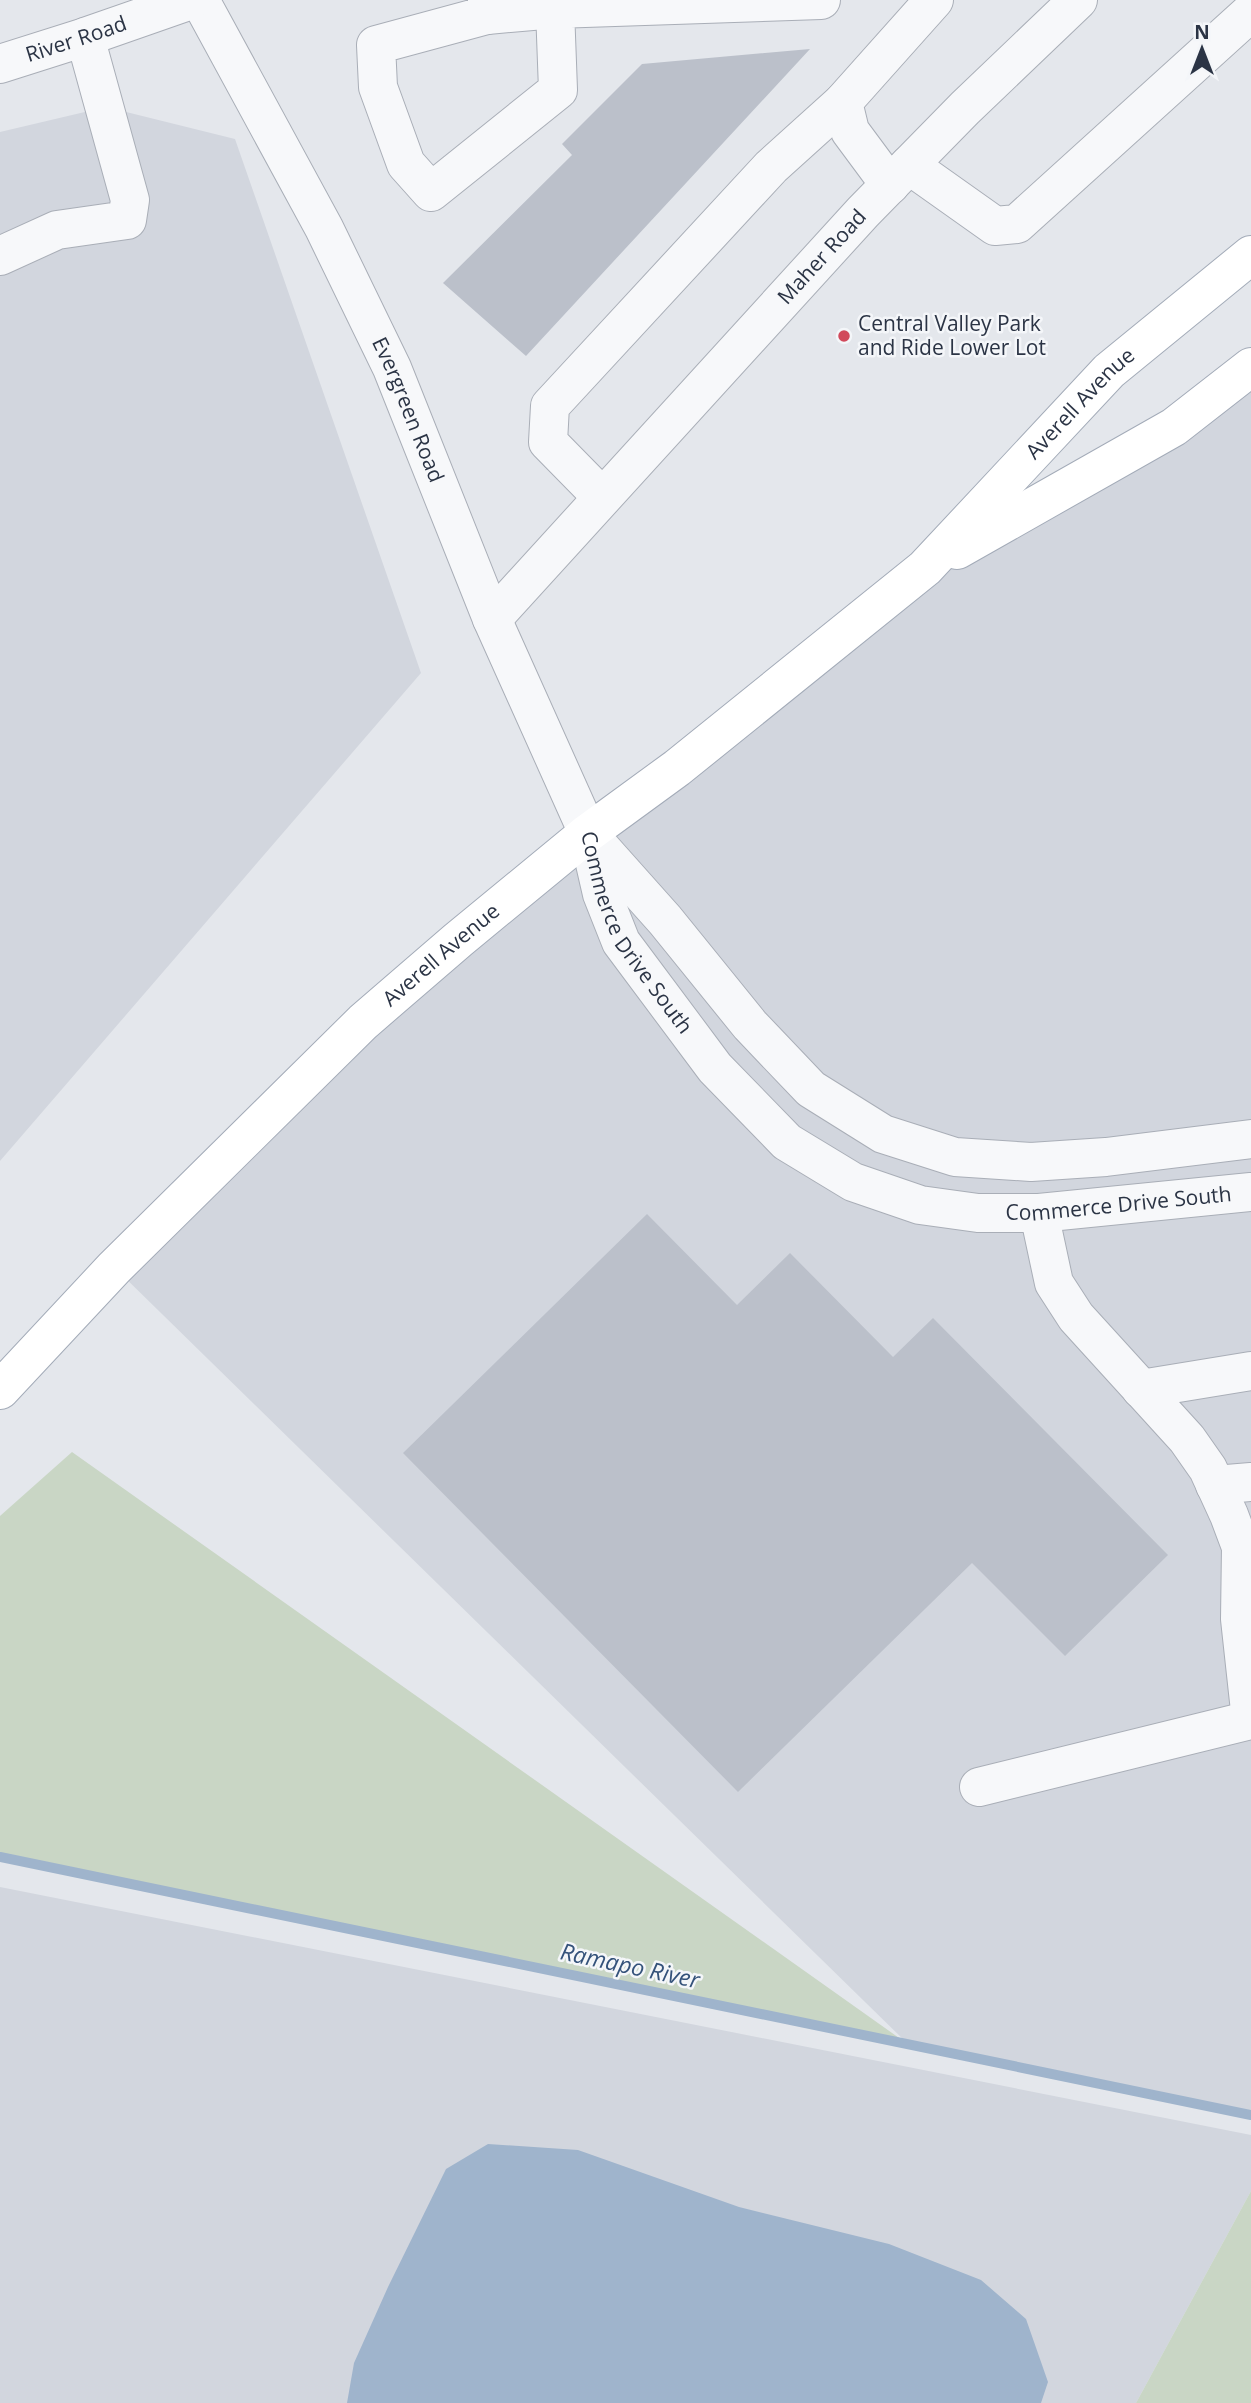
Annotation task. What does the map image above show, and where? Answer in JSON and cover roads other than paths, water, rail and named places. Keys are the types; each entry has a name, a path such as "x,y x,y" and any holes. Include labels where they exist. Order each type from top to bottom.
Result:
{"main road":[{"name":"Averell Avenue","path":"0,1390 114,1268 363,1022 588,833 677,768 925,568 1109,371 1251,256"},
{"name":"Averell Avenue","path":"925,568 1174,427 1251,367"}],"street":[{"name":"River Road","path":"0,64 191,0"},
{"name":"Evergreen Road","path":"200,0 324,228 392,368 492,619 588,833"},
{"path":"555,9 558,90 431,191 406,164 378,86 376,45 487,7 555,9 821,0"},
{"path":"590,510 548,442 550,406 771,167 843,103 934,0"},
{"name":"Maher Road","path":"492,619 900,175 965,108 1078,0"},
{"path":"843,103 850,131 900,175 995,226 1017,224 1251,12"},
{"path":"0,256 57,230 127,220 130,200 85,37"},
{"name":"Commerce Drive South","path":"588,833 665,920 750,1025 811,1089 884,1134 955,1157 1031,1162 1106,1157 1251,1139"},
{"name":"Commerce Drive South","path":"588,833 603,894 621,942 715,1068 787,1142 853,1182 920,1205 978,1213 1039,1213 1251,1192"},
{"path":"979,1787 1251,1720 1240,1619 1246,1591 1233,1483 1208,1469 1187,1439 1076,1317 1054,1283 1039,1213"},
{"path":"1141,1390 1251,1371"}],"water":[{"path":"488,2144 578,2150 739,2207 889,2244 981,2280 1026,2319 1048,2382 1041,2403 347,2403 354,2363 446,2169"}],"waterway":[{"name":"Ramapo River","path":"0,1857 1251,2115"}],"place":[{"name":"Central Valley Park and Ride Lower Lot","path":"844,336"}]}
